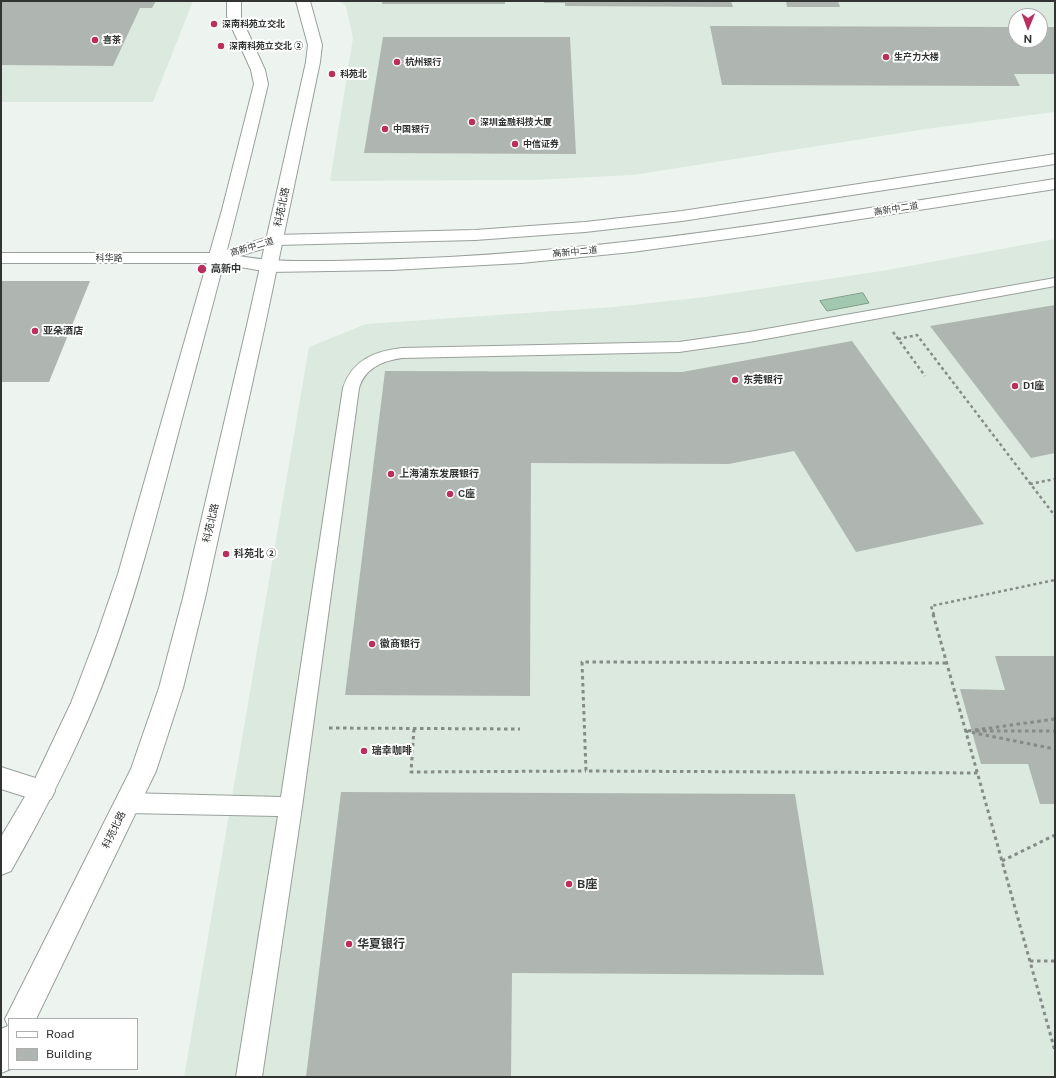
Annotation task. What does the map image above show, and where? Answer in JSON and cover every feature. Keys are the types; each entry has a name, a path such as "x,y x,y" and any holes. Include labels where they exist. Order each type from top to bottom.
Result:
{"main road":[{"path":"1,862 42,791 84,703 114,620 129,574 217,258 262,84 258,70 234,17 234,1"},
{"name":"科苑北路","path":"20,1018 143,771 171,688 194,598 275,240 313,62 314,45 303,1"},
{"name":"高新中二道","path":"217,258 275,240 475,235 585,227 682,216 1055,159"},
{"name":"高新中二道","path":"217,258 269,267 399,264 521,258 632,247 757,230 1055,184"},
{"name":"科华路","path":"1,258 217,258"},
{"path":"1,778 42,791"},
{"path":"1,1058 8,1043"}],"lane":[{"path":"249,1077 302,728 351,388 353,377 360,369 380,357 402,353 603,350 679,347 749,338 1055,282"},
{"path":"127,803 290,807"}],"path":[{"path":"880,314 925,376"},
{"path":"898,339 917,335 1055,516"},
{"path":"1030,484 1055,479"},
{"path":"1055,580 931,606 1055,1051"},
{"path":"586,771 582,662 946,663"},
{"path":"965,731 1055,719"},
{"path":"302,728 520,729"},
{"path":"414,729 411,772 586,771 978,773"},
{"path":"965,731 1055,731"},
{"path":"965,731 1055,749"},
{"path":"1002,861 1055,834"},
{"path":"1030,961 1055,961"}],"shaded area":[{"path":"1,1 193,1 153,102 1,102"},
{"path":"338,1 1055,1 1055,112 926,129 633,175 533,180 330,181 353,38 346,6"},
{"path":"1055,239 1055,1077 184,1077 309,347 366,324 613,307 705,297 882,271"},
{"path":"863,293 869,303 827,311 820,301"}],"building":[{"path":"1,1 156,1 152,8 140,8 113,66 1,65"},
{"path":"382,1 505,1 505,4 382,4"},
{"path":"544,1 731,1 733,7 565,6 565,3 544,3"},
{"path":"786,1 838,1 840,7 787,7"},
{"name":"生产力大楼","path":"710,26 1008,27 1008,48 1048,48 1048,27 1055,27 1055,74 1014,74 1020,86 722,85"},
{"name":"深圳金融科技大厦","path":"383,37 570,37 576,154 364,153"},
{"name":"亚朵酒店","path":"1,281 90,281 49,382 1,382"},
{"name":"D1座","path":"1055,305 1055,453 1031,458 930,326"},
{"name":"C座","path":"852,341 984,524 856,552 794,451 729,464 531,463 530,696 345,695 385,371 682,372"},
{"path":"995,656 1055,656 1055,804 1040,804 1028,764 981,764 960,689 1005,690"},
{"name":"B座","path":"341,792 795,794 824,975 512,973 511,1077 306,1077"}],"place":[{"name":"深南科苑立交北","path":"214,24"},
{"name":"喜茶","path":"95,40"},
{"name":"深南科苑立交北 ②","path":"221,46"},
{"name":"生产力大楼","path":"886,57"},
{"name":"杭州银行","path":"397,62"},
{"name":"科苑北","path":"332,74"},
{"name":"深圳金融科技大厦","path":"472,122"},
{"name":"中国银行","path":"385,129"},
{"name":"中信证券","path":"515,144"},
{"name":"高新中","path":"202,269"},
{"name":"亚朵酒店","path":"35,331"},
{"name":"东莞银行","path":"735,380"},
{"name":"D1座","path":"1015,386"},
{"name":"上海浦东发展银行","path":"391,474"},
{"name":"C座","path":"450,494"},
{"name":"科苑北 ②","path":"226,554"},
{"name":"徽商银行","path":"372,644"},
{"name":"瑞幸咖啡","path":"364,751"},
{"name":"B座","path":"569,884"},
{"name":"华夏银行","path":"349,944"}]}
